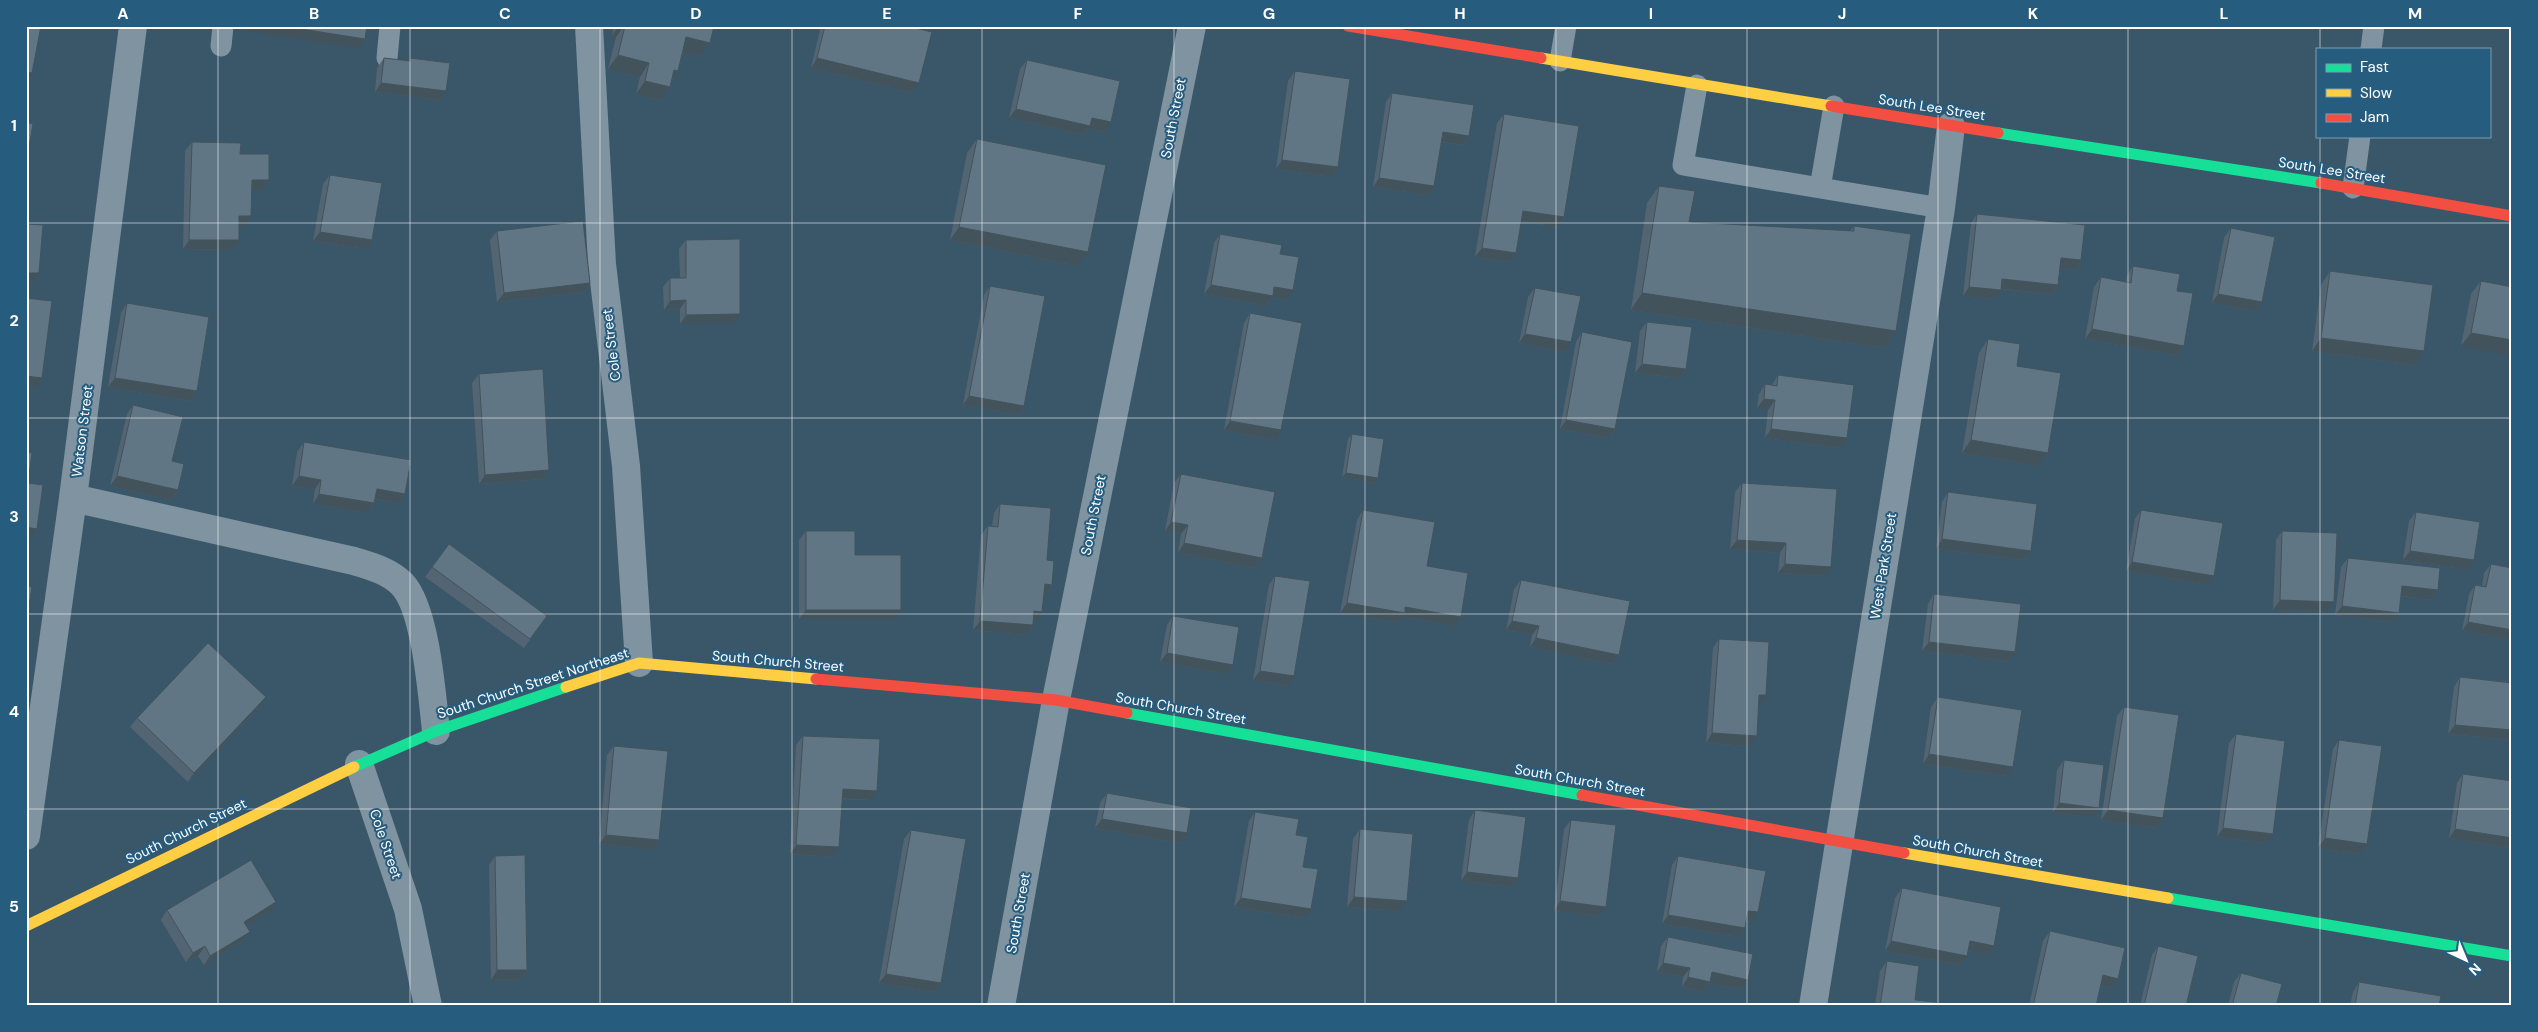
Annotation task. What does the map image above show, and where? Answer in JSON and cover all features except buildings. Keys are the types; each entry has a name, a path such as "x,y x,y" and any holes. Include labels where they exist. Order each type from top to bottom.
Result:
{"street":[{"name":"Watson Street","path":"26,836 73,498 133,26"},
{"name":"Cole Street","path":"590,26 602,264 626,466 639,663"},
{"name":"South Street","path":"1001,1006 1056,700 1192,26"},
{"name":"South Lee Street","path":"1348,26 1445,34 1560,61 1697,85 2353,188 2512,216"},
{"name":"West Park Street","path":"1813,1006 1941,208 1951,126"},
{"path":"73,498 354,561 378,568 394,577 410,595 418,621 429,668 436,731 359,764"},
{"name":"South Church Street","path":"639,663 1056,700 1838,842 2512,956"},
{"name":"South Church Street Northeast","path":"436,731 639,663"},
{"name":"Cole Street","path":"359,764 408,908 428,1006"},
{"name":"South Church Street","path":"26,926 359,764"}],"lane":[{"path":"387,58 390,26"},
{"path":"1560,61 1566,26"},
{"path":"2371,48 2374,26"},
{"path":"1697,85 1683,165 1941,208"},
{"path":"1820,188 1834,106"},
{"path":"2353,188 2360,138"}],"traffic: fast":[{"path":"1998,133 2321,183"},
{"path":"354,767 436,731 566,687"},
{"path":"1127,713 1582,795"},
{"path":"2168,898 2512,956"}],"traffic: slow":[{"path":"1541,58 1831,106"},
{"path":"566,687 639,663 816,679"},
{"path":"26,926 354,767"},
{"path":"1904,853 2168,898"}],"traffic: jam":[{"path":"1348,26 1541,58"},
{"path":"1831,106 1998,133"},
{"path":"2321,183 2512,216"},
{"path":"816,679 1056,700 1127,713"},
{"path":"1582,795 1904,853"}]}
